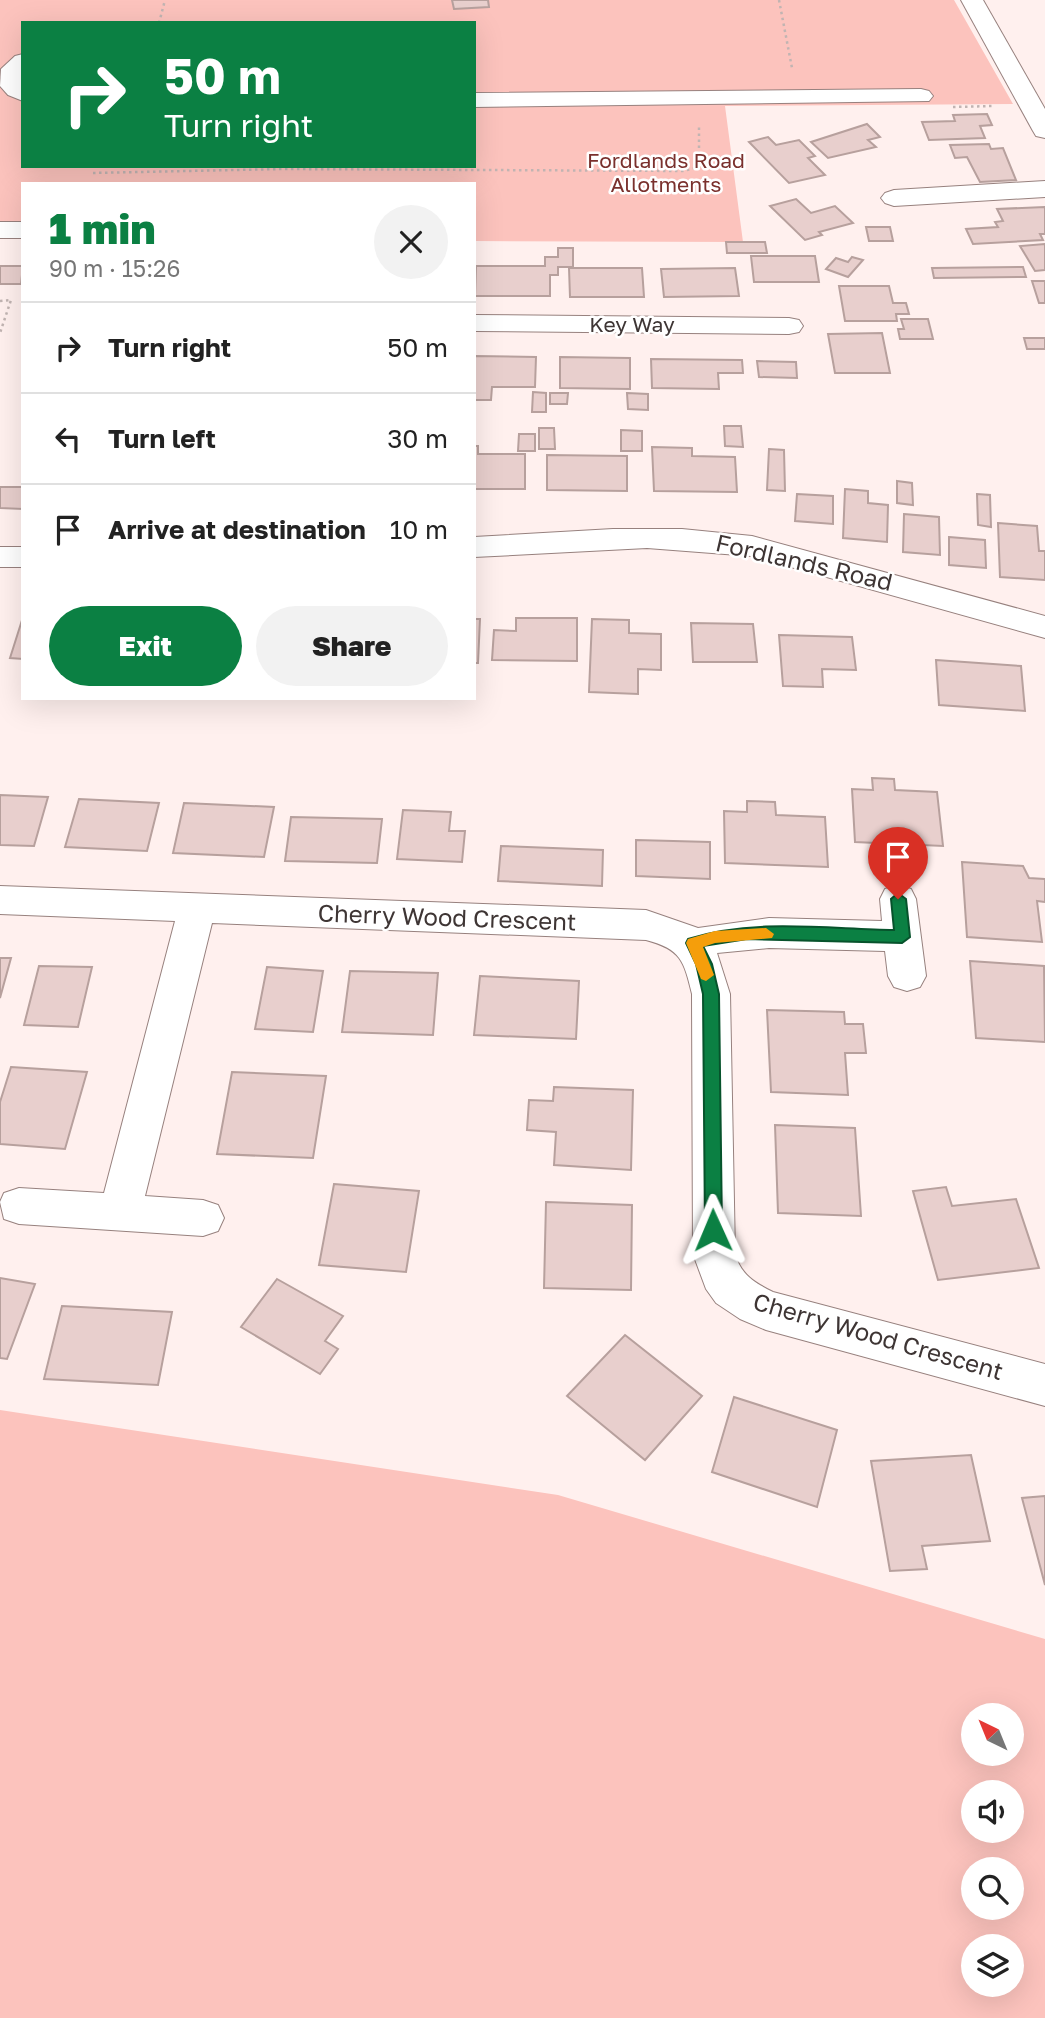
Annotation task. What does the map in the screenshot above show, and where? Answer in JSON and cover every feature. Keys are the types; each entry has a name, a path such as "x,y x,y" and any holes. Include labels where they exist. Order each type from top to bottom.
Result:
{"street":[{"path":"972,0 1045,131"},
{"path":"21,63 9,74 9,81 21,95"},
{"path":"476,100 921,96"},
{"path":"0,97 21,97"},
{"path":"894,198 1045,189"},
{"path":"0,230 21,230"},
{"name":"Key Way","path":"476,323 789,326"},
{"name":"Fordlands Road","path":"476,547 661,536 707,539 752,546 1045,626"},
{"path":"0,557 21,557"},
{"path":"898,899 907,976"},
{"name":"Cherry Wood Crescent","path":"0,900 646,925 676,932 694,943 704,964 711,994 714,1254 719,1276 738,1296 766,1310 1045,1385"},
{"path":"120,1212 197,908"},
{"path":"694,943 747,933 902,937"},
{"path":"19,1206 203,1218"}],"path":[{"path":"160,21 165,0"},
{"path":"779,0 798,97"},
{"path":"950,107 1031,105"},
{"path":"93,173 298,169 684,171 696,169 699,162 699,125 704,117"},
{"path":"0,300 11,300 0,333"}],"green space":[{"name":"Fordlands Road Allotments","path":"0,0 954,0 1013,104 725,106 743,242 476,241 476,182 21,182 21,224 0,224"},
{"path":"0,1410 558,1495 1045,1639 1045,2018 0,2018"}],"building":[{"path":"452,0 488,0 489,7 454,9"},
{"path":"987,114 992,125 980,126 985,138 929,140 922,122 955,121 953,115"},
{"path":"867,124 880,137 868,140 876,147 828,158 811,142"},
{"path":"768,137 776,145 799,140 815,156 808,158 825,175 789,183 749,142"},
{"path":"989,144 991,149 1003,148 1016,180 980,182 967,157 955,158 950,145"},
{"path":"796,199 811,213 835,206 853,223 819,232 822,235 805,240 770,206"},
{"path":"1045,207 1045,234 1040,234 1043,240 973,244 966,229 998,227 995,222 1003,221 997,209"},
{"path":"866,227 890,227 893,241 869,241"},
{"path":"726,242 765,242 767,253 727,253"},
{"path":"1045,244 1045,270 1035,271 1020,246"},
{"path":"558,248 573,248 573,267 558,267 558,275 550,275 550,296 476,296 476,266 545,266 545,257 558,257"},
{"path":"751,256 815,256 819,282 754,282"},
{"path":"852,257 863,260 848,277 826,269 836,258 848,262"},
{"path":"0,266 21,266 21,284 0,284"},
{"path":"1023,267 1026,277 934,278 932,268"},
{"path":"569,268 642,268 644,297 570,297"},
{"path":"735,268 739,296 664,297 661,269"},
{"path":"1032,281 1045,281 1045,303 1039,303"},
{"path":"839,286 889,286 893,303 906,303 909,314 896,314 897,321 845,321"},
{"path":"901,319 928,319 933,339 900,339 898,329 904,329"},
{"path":"882,333 890,373 835,373 828,334"},
{"path":"1024,338 1045,338 1045,349 1027,349"},
{"path":"476,356 536,357 535,387 492,387 491,400 476,400"},
{"path":"560,357 630,358 630,389 560,388"},
{"path":"651,359 742,360 743,373 718,373 719,389 652,388"},
{"path":"757,361 796,362 797,378 759,377"},
{"path":"533,392 546,393 546,412 532,412"},
{"path":"550,393 568,393 567,404 550,404"},
{"path":"627,393 648,394 648,410 628,409"},
{"path":"724,426 741,426 743,447 725,446"},
{"path":"539,428 554,428 555,449 539,449"},
{"path":"621,430 642,431 642,451 621,451"},
{"path":"519,434 535,434 535,451 518,451"},
{"path":"476,446 478,454 525,454 525,489 476,489"},
{"path":"652,447 692,448 692,456 735,457 737,492 654,491"},
{"path":"769,449 784,450 785,491 767,490"},
{"path":"547,455 627,456 627,491 547,490"},
{"path":"897,481 912,483 913,505 897,503"},
{"path":"0,487 21,487 21,509 0,508"},
{"path":"845,489 868,491 868,503 888,505 887,542 843,538"},
{"path":"797,494 833,496 833,524 795,521"},
{"path":"977,494 990,495 991,527 978,525"},
{"path":"904,514 939,517 940,555 903,552"},
{"path":"998,523 1037,526 1039,551 1045,551 1045,580 1000,577"},
{"path":"949,537 985,540 986,568 949,565"},
{"path":"516,618 577,618 577,661 492,660 494,630 516,631"},
{"path":"476,619 480,619 478,663"},
{"path":"592,619 629,620 629,633 661,634 661,670 638,669 638,694 589,692"},
{"path":"21,623 21,659 10,658"},
{"path":"691,623 753,624 757,662 693,662"},
{"path":"779,635 852,637 856,670 822,669 823,687 783,686"},
{"path":"936,660 1021,666 1025,711 939,705"},
{"path":"872,778 894,779 895,790 937,792 943,846 855,842 852,789 873,790"},
{"path":"0,795 48,797 34,846 0,845"},
{"path":"79,799 159,803 147,851 65,847"},
{"path":"747,801 775,802 776,815 825,817 828,867 725,863 724,811 747,812"},
{"path":"184,803 274,807 264,857 173,853"},
{"path":"403,810 451,812 449,831 465,831 462,862 397,859"},
{"path":"291,817 382,819 377,863 285,861"},
{"path":"636,840 710,842 710,879 636,876"},
{"path":"501,846 603,850 602,886 498,881"},
{"path":"962,862 1023,866 1029,878 1045,879 1045,902 1037,901 1042,942 967,937"},
{"path":"0,958 11,958 0,998"},
{"path":"970,961 1044,966 1045,1042 976,1038"},
{"path":"39,966 92,967 78,1027 24,1025"},
{"path":"267,967 323,971 313,1032 255,1029"},
{"path":"350,971 438,973 433,1035 342,1032"},
{"path":"480,976 579,981 576,1039 474,1035"},
{"path":"767,1010 844,1012 845,1024 863,1024 866,1053 845,1053 848,1095 771,1092"},
{"path":"11,1067 87,1072 65,1149 0,1144 0,1102"},
{"path":"232,1072 326,1076 313,1158 217,1154"},
{"path":"554,1087 633,1090 631,1170 554,1165 556,1132 527,1130 529,1100 553,1101"},
{"path":"775,1125 855,1128 861,1216 778,1213"},
{"path":"334,1184 419,1191 406,1272 319,1265"},
{"path":"946,1187 952,1206 1016,1199 1039,1268 938,1280 913,1191"},
{"path":"546,1202 632,1205 631,1290 544,1288"},
{"path":"0,1278 35,1284 7,1359 0,1358"},
{"path":"277,1279 343,1316 325,1341 338,1349 320,1374 241,1327"},
{"path":"62,1306 172,1312 158,1385 44,1379"},
{"path":"625,1335 702,1396 645,1460 567,1396"},
{"path":"734,1397 837,1430 817,1507 712,1472"},
{"path":"971,1455 990,1541 922,1546 927,1569 890,1571 871,1461"},
{"path":"1045,1496 1045,1585 1022,1498"}],"slow traffic":[{"path":"706,975 694,943 715,937 747,933 766,934"}],"route":[{"path":"713,1230 711,994 704,964 694,943 747,933 902,937 898,899"}]}
